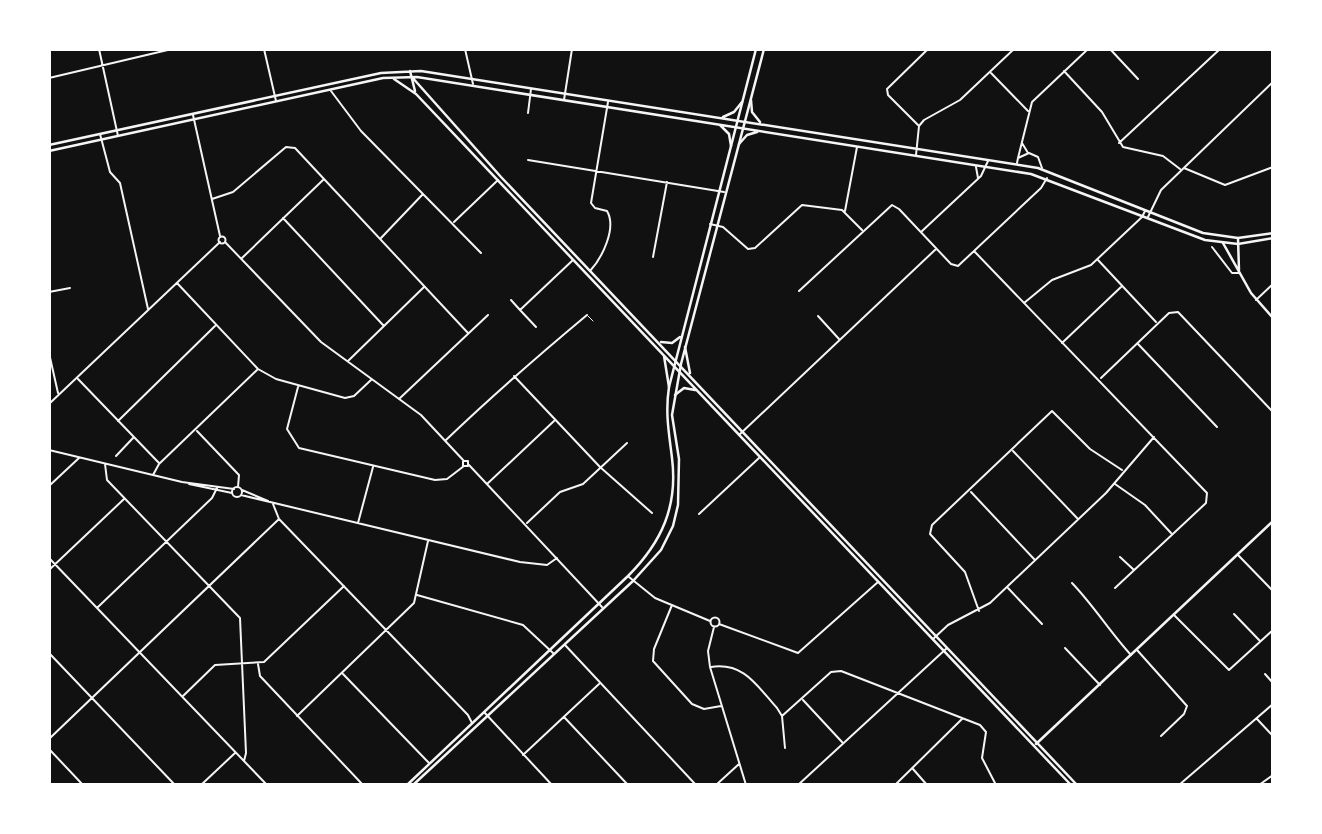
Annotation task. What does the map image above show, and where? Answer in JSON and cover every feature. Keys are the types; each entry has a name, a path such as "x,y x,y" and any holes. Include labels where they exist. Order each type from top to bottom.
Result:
{"main road":[{"path":"407,785 431,766 549,649 628,576 658,540 671,507 674,472 666,415 669,387 756,49"},
{"path":"413,785 472,723 604,608 661,550 677,512 680,486 672,415 679,372 764,49"},
{"path":"410,71 416,94"},
{"path":"49,145 381,73 410,71 1016,164 1042,169 1203,233 1238,238 1273,235"},
{"path":"411,76 501,177 676,358 935,638"},
{"path":"49,151 276,101 411,76 1031,174 1197,238 1223,243 1238,244 1273,235"},
{"path":"391,78 404,83 416,94 878,582 1077,785"},
{"path":"751,100 753,116 767,124"},
{"path":"720,117 734,112 742,102"},
{"path":"718,124 728,133 731,146"},
{"path":"739,144 750,134 760,131"},
{"path":"1031,174 1042,169"},
{"path":"1238,238 1240,273"},
{"path":"1223,243 1256,300 1273,318"},
{"path":"658,340 669,344 680,337"},
{"path":"685,347 690,373"},
{"path":"664,356 669,387"},
{"path":"675,395 685,388 698,392"},
{"path":"760,457 764,453"},
{"path":"792,483 792,492"},
{"path":"815,515 822,514"},
{"path":"1036,744 1273,521"},
{"path":"1036,744 1071,785"}],"street":[{"path":"99,49 118,136"},
{"path":"49,78 172,49"},
{"path":"264,49 276,101"},
{"path":"465,49 473,84"},
{"path":"564,100 572,49"},
{"path":"919,125 888,95 887,89 928,49"},
{"path":"919,125 960,100 1014,49"},
{"path":"1016,164 1028,111 1037,96 1087,49"},
{"path":"1110,49 1138,79"},
{"path":"1119,143 1220,49"},
{"path":"1064,71 1102,112 1119,143 1132,151 1150,151 1182,169 1225,185 1273,167"},
{"path":"990,72 1028,111"},
{"path":"1147,218 1159,193 1273,82"},
{"path":"528,113 531,88"},
{"path":"331,90 361,131 481,253"},
{"path":"587,274 604,253 610,217 608,212 595,208 591,203 608,101"},
{"path":"193,113 220,242"},
{"path":"916,156 919,125"},
{"path":"100,134 110,172 120,183 148,310"},
{"path":"1021,142 1028,153 1038,157 1042,169"},
{"path":"212,199 233,192 289,146 295,148 468,333"},
{"path":"845,212 857,146"},
{"path":"1018,158 1028,153"},
{"path":"528,159 726,192"},
{"path":"921,233 978,180 987,167 988,160"},
{"path":"975,165 978,180"},
{"path":"452,223 501,177"},
{"path":"799,291 892,205 956,266 1041,188 1047,178"},
{"path":"242,258 324,179"},
{"path":"653,257 667,182"},
{"path":"380,238 424,193"},
{"path":"710,223 717,225 744,248 752,249 802,205 845,212 863,231"},
{"path":"1023,304 1052,280 1087,267 1143,216 1145,211"},
{"path":"283,218 383,325"},
{"path":"220,236 226,238 225,242 316,337 347,363 421,415 468,461 604,608"},
{"path":"49,404 220,242 225,242"},
{"path":"1212,247 1232,274 1240,273"},
{"path":"739,435 937,248"},
{"path":"974,251 1060,344 1078,356 1209,496 1206,503 1115,588"},
{"path":"1097,259 1158,324"},
{"path":"520,310 573,260"},
{"path":"177,283 258,369 276,379 345,398 354,397 371,380"},
{"path":"1256,300 1273,284"},
{"path":"347,363 425,286"},
{"path":"1060,344 1122,286"},
{"path":"49,292 70,288"},
{"path":"511,300 536,327"},
{"path":"1100,379 1172,312 1181,315 1273,412"},
{"path":"398,400 488,315"},
{"path":"445,440 514,376 587,315"},
{"path":"818,316 840,340"},
{"path":"118,421 217,325"},
{"path":"1138,343 1217,428"},
{"path":"49,353 59,395"},
{"path":"152,476 159,464 258,369"},
{"path":"514,376 600,467 652,513"},
{"path":"77,378 159,464"},
{"path":"298,386 288,429 291,440 299,448 443,480 469,465"},
{"path":"979,611 965,572 929,530 1052,411 1090,449 1122,470"},
{"path":"487,484 555,420"},
{"path":"196,430 239,475 238,487"},
{"path":"935,638 954,621 979,611 1007,587 1114,483 1122,470 1154,436"},
{"path":"116,456 134,437"},
{"path":"526,524 560,492 580,486 627,443"},
{"path":"49,450 232,493 237,497 241,495 538,565 547,565 557,558"},
{"path":"1013,450 1078,519"},
{"path":"699,514 760,457"},
{"path":"49,486 79,458"},
{"path":"464,460 464,466"},
{"path":"105,464 105,477 124,499 240,618 246,752 244,761"},
{"path":"358,524 373,466"},
{"path":"1114,483 1144,505 1171,534"},
{"path":"97,608 216,490 238,487"},
{"path":"238,487 272,503 279,519 468,715 472,723"},
{"path":"232,493 234,489"},
{"path":"241,495 242,490"},
{"path":"969,491 1035,560"},
{"path":"49,570 124,499"},
{"path":"49,739 279,519"},
{"path":"297,716 414,603 428,540"},
{"path":"1238,554 1273,591"},
{"path":"1119,557 1133,570"},
{"path":"49,558 267,785"},
{"path":"628,576 649,594 710,621 714,627"},
{"path":"719,624 798,653 882,578"},
{"path":"1072,583 1099,612 1111,634 1131,655"},
{"path":"182,696 215,665 258,663 267,660 344,586"},
{"path":"1007,587 1042,624"},
{"path":"416,595 523,625 553,653"},
{"path":"671,605 654,649 653,661 692,704 704,709 722,706"},
{"path":"1234,614 1261,642"},
{"path":"1174,615 1226,669 1233,668 1273,630"},
{"path":"710,621 717,618 719,624"},
{"path":"719,624 714,627 708,651 710,667 746,785"},
{"path":"564,644 696,785"},
{"path":"1065,648 1100,685"},
{"path":"798,785 946,649"},
{"path":"1137,650 1187,706 1184,714 1161,736"},
{"path":"49,653 175,785"},
{"path":"258,663 260,677 363,785"},
{"path":"710,667 726,665 740,669 782,716 785,748"},
{"path":"782,716 835,671 981,726 986,732 982,758 996,785"},
{"path":"342,673 431,766"},
{"path":"1265,674 1273,683"},
{"path":"523,755 599,683"},
{"path":"802,699 843,743"},
{"path":"1179,785 1273,704"},
{"path":"485,714 552,785"},
{"path":"564,717 628,785"},
{"path":"895,785 962,718"},
{"path":"1257,718 1273,736"},
{"path":"49,749 83,785"},
{"path":"201,785 236,752"},
{"path":"716,785 740,764"},
{"path":"912,769 927,785"},
{"path":"1259,785 1273,775"}],"lane":[{"path":"582,309 593,321"}]}
